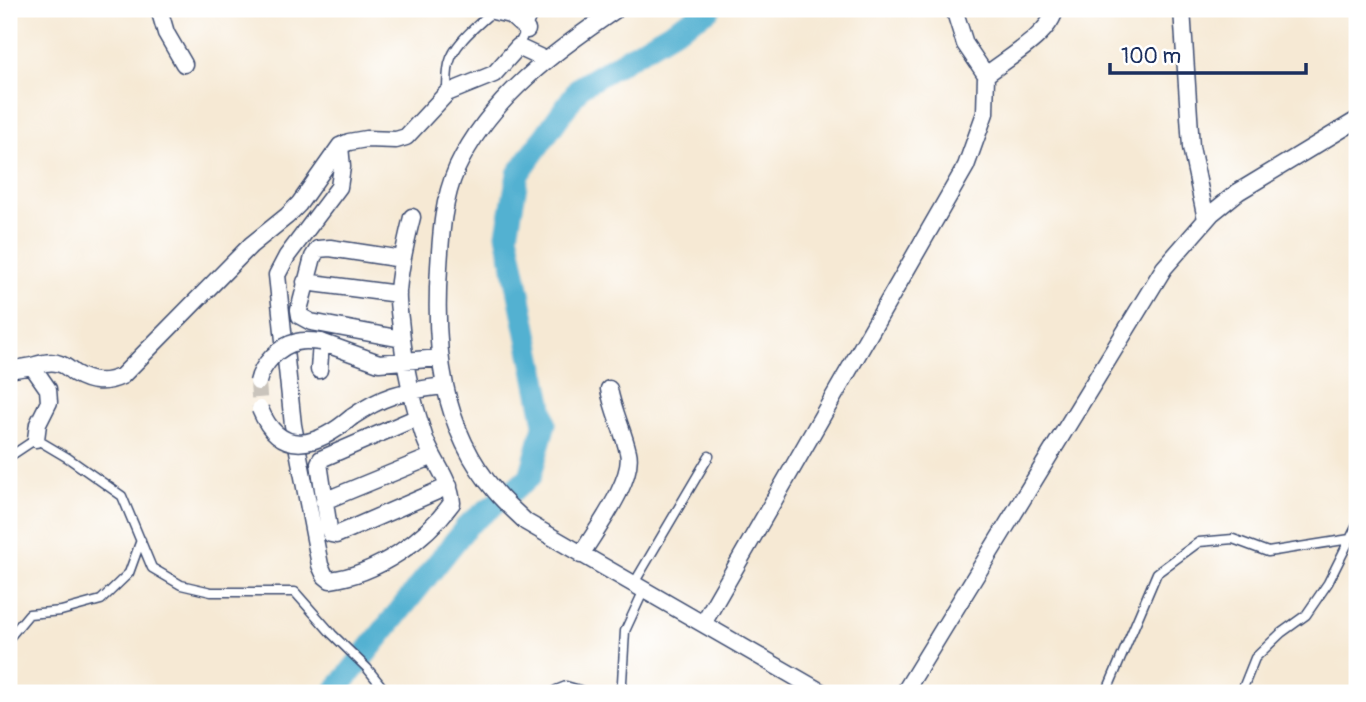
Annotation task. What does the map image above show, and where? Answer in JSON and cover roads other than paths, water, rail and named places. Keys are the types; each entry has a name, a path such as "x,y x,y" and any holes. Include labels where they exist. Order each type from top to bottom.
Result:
{"street":[{"path":"159,9 166,33 184,64"},
{"path":"617,9 546,60 497,108 458,167 445,203 440,246 437,341 443,386 457,429 474,461 495,492 526,522 638,588 704,622 823,693"},
{"path":"704,622 967,166 985,113 986,75 965,44 954,9"},
{"path":"986,75 1041,33 1054,15 1055,9"},
{"path":"1182,9 1191,148 1206,219"},
{"path":"494,10 510,15 527,30"},
{"path":"9,370 60,363 87,380 110,382 122,376 251,245 288,216 340,146 366,139 396,141 406,137 447,93 494,74 519,47 546,60"},
{"path":"904,693 1164,268 1206,219 1238,192 1357,120"},
{"path":"340,146 342,167 339,187 287,256 277,275 293,425 320,565 330,580 343,579 414,545 452,503 449,486 431,457 410,391 404,361 398,294 402,259 412,217"},
{"path":"402,259 318,249 305,282 299,310 304,320 402,339"},
{"path":"305,282 398,294"},
{"path":"258,382 260,373 280,349 299,341 321,342 379,363 440,358"},
{"path":"319,369 321,342"},
{"path":"32,366 48,389 49,402 38,424 36,439"},
{"path":"260,409 273,432 292,443 313,443 335,432 374,401 394,394 443,386"},
{"path":"581,555 622,486 629,465 629,454 613,410 609,389"},
{"path":"418,417 321,459 319,463 324,501 331,534 336,535 449,486"},
{"path":"324,501 431,457"}],"lane":[{"path":"519,47 535,9"},
{"path":"447,93 449,62 464,40 494,10"},
{"path":"9,457 36,439 122,496 152,568 181,584 211,592 295,592 387,693"},
{"path":"618,693 622,682 625,631 638,588 709,456"},
{"path":"1241,693 1255,658 1281,633 1306,615 1328,583 1357,525"},
{"path":"1106,693 1157,573 1199,542 1233,539 1268,552 1350,539"},
{"path":"9,638 29,614 61,611 101,600 129,573 141,540"},
{"path":"554,693 566,686 590,693"}],"waterway":[{"path":"334,693 468,525 530,477 545,423 507,234 518,174 580,87 710,9"}],"tunnel":[{"path":"258,382 260,409"}]}
